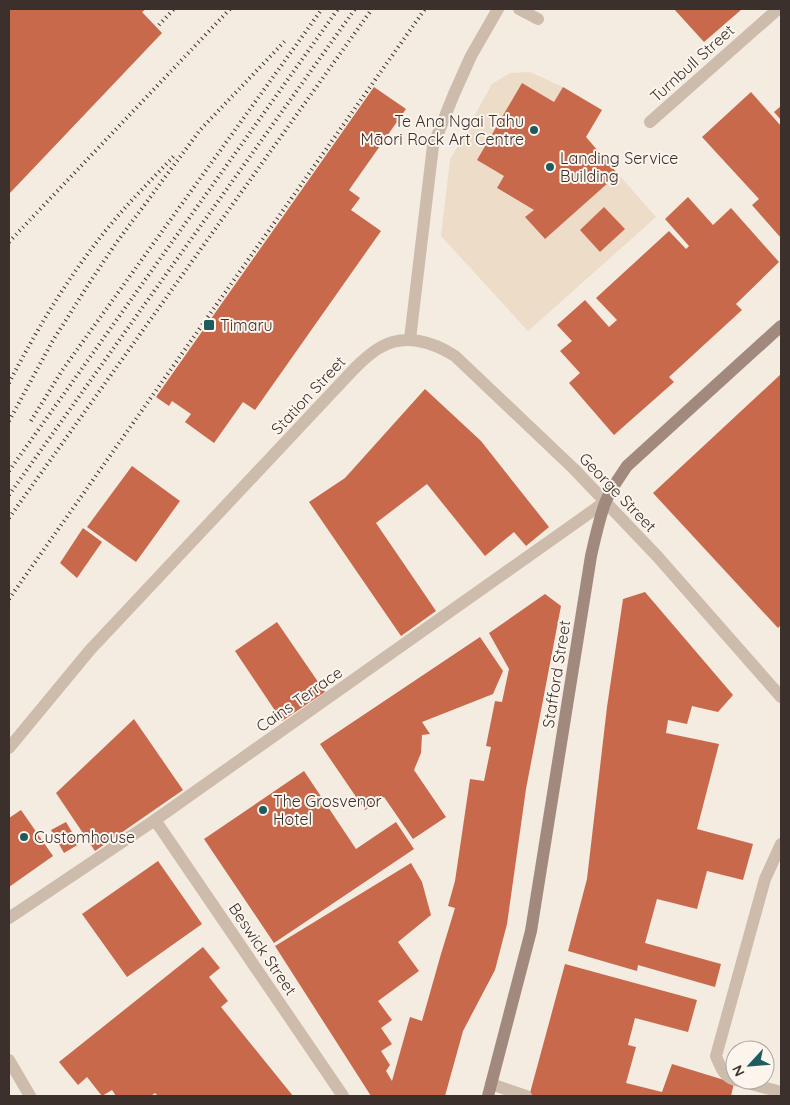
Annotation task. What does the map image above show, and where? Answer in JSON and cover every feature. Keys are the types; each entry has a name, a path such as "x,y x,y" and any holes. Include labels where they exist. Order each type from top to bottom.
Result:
{"main road":[{"name":"Stafford Street","path":"490,1090 531,931 591,556 605,502 627,466 781,326"}],"street":[{"path":"410,339 434,146 471,56 498,9"},
{"path":"519,9 538,19"},
{"name":"Turnbull Street","path":"650,122 778,9"},
{"name":"George Street","path":"410,339 430,342 455,356 574,469 657,556 781,696"},
{"name":"Station Street","path":"9,748 90,650 354,369 382,346 410,339"},
{"name":"Cains Terrace","path":"9,918 155,820 605,502"},
{"name":"Beswick Street","path":"155,820 343,1096"},
{"path":"725,1073 720,1068 716,1056 765,880 781,844"},
{"path":"9,1060 30,1096"},
{"path":"490,1090 526,1096"}],"shaded area":[{"path":"530,72 563,87 497,189 534,210 526,218 544,239 618,174 656,217 528,331 441,236 450,160 492,84 510,73"}],"building":[{"path":"9,9 146,9 142,12 162,33 9,194"},
{"path":"674,9 742,9 704,42"},
{"name":"Landing Service Building","path":"522,83 554,102 563,87 602,110 586,137 618,174 545,239 525,217 534,210 497,188 504,176 477,160"},
{"path":"374,87 406,109 349,190 360,198 351,210 381,231 255,410 243,402 214,443 185,422 191,414 172,401 169,406 156,397"},
{"path":"751,92 781,126 781,238 752,205 759,199 702,137"},
{"path":"781,106 781,120 774,112"},
{"path":"688,197 713,225 731,208 779,262 736,304 742,310 669,377 674,382 614,435 569,383 580,373 560,351 572,341 557,325 585,300 609,327 617,320 596,298 669,231 686,249 689,246 665,219"},
{"path":"604,207 625,229 600,252 580,230"},
{"path":"781,374 781,625 778,628 653,493"},
{"path":"425,389 481,441 549,527 526,546 514,532 485,556 427,484 376,523 436,611 401,636 309,502 345,478"},
{"path":"132,466 180,501 136,562 87,527"},
{"path":"83,528 102,542 77,578 60,563"},
{"path":"645,592 733,695 718,712 692,706 687,724 668,720 666,733 719,744 697,829 753,844 743,880 707,871 697,909 657,899 645,943 721,964 715,987 638,965 637,971 568,951 587,879 607,707 623,599"},
{"path":"545,594 561,606 526,789 507,924 495,970 463,1031 445,1096 371,1096 275,946 411,863 422,882 431,915 398,942 419,971 378,1001 392,1020 381,1028 392,1044 381,1051 390,1065 386,1071 392,1081 410,1017 422,1021 455,908 448,906 455,881 470,779 484,781 491,747 486,746 495,701 502,702 509,669 489,633"},
{"path":"277,622 325,692 282,721 235,651"},
{"path":"480,637 503,671 493,694 422,722 430,734 422,735 421,753 414,770 446,817 413,839 384,797 365,810 320,744"},
{"path":"134,719 183,790 95,851 56,793"},
{"path":"304,771 356,849 396,822 414,849 274,943 204,839"},
{"name":"Customhouse","path":"21,810 53,856 9,887 9,818"},
{"path":"66,822 79,844 64,853 51,830"},
{"path":"158,861 202,924 127,977 82,914"},
{"path":"203,947 220,968 209,977 228,1001 221,1007 293,1096 158,1096 155,1093 151,1096 116,1096 112,1090 102,1096 87,1077 78,1085 59,1062"},
{"path":"565,964 697,1000 688,1032 635,1018 628,1045 636,1047 626,1083 662,1092 672,1064 725,1080 725,1090 732,1090 731,1096 530,1096"}],"railway":[{"path":"159,25 174,9"},
{"path":"9,242 230,9"},
{"path":"31,421 61,372 322,9"},
{"path":"9,471 338,9"},
{"path":"9,495 355,9"},
{"path":"9,518 372,9"},
{"path":"9,599 425,9"},
{"path":"9,421 52,342 114,246 200,130 285,41"},
{"path":"9,383 45,318 86,256 124,209 174,156"}],"place":[{"name":"Te Ana Ngai Tahu Māori Rock Art Centre","path":"534,130"},
{"name":"Landing Service Building","path":"550,167"},
{"name":"Timaru","path":"209,325"},
{"name":"The Grosvenor Hotel","path":"263,810"},
{"name":"Customhouse","path":"24,837"}]}
